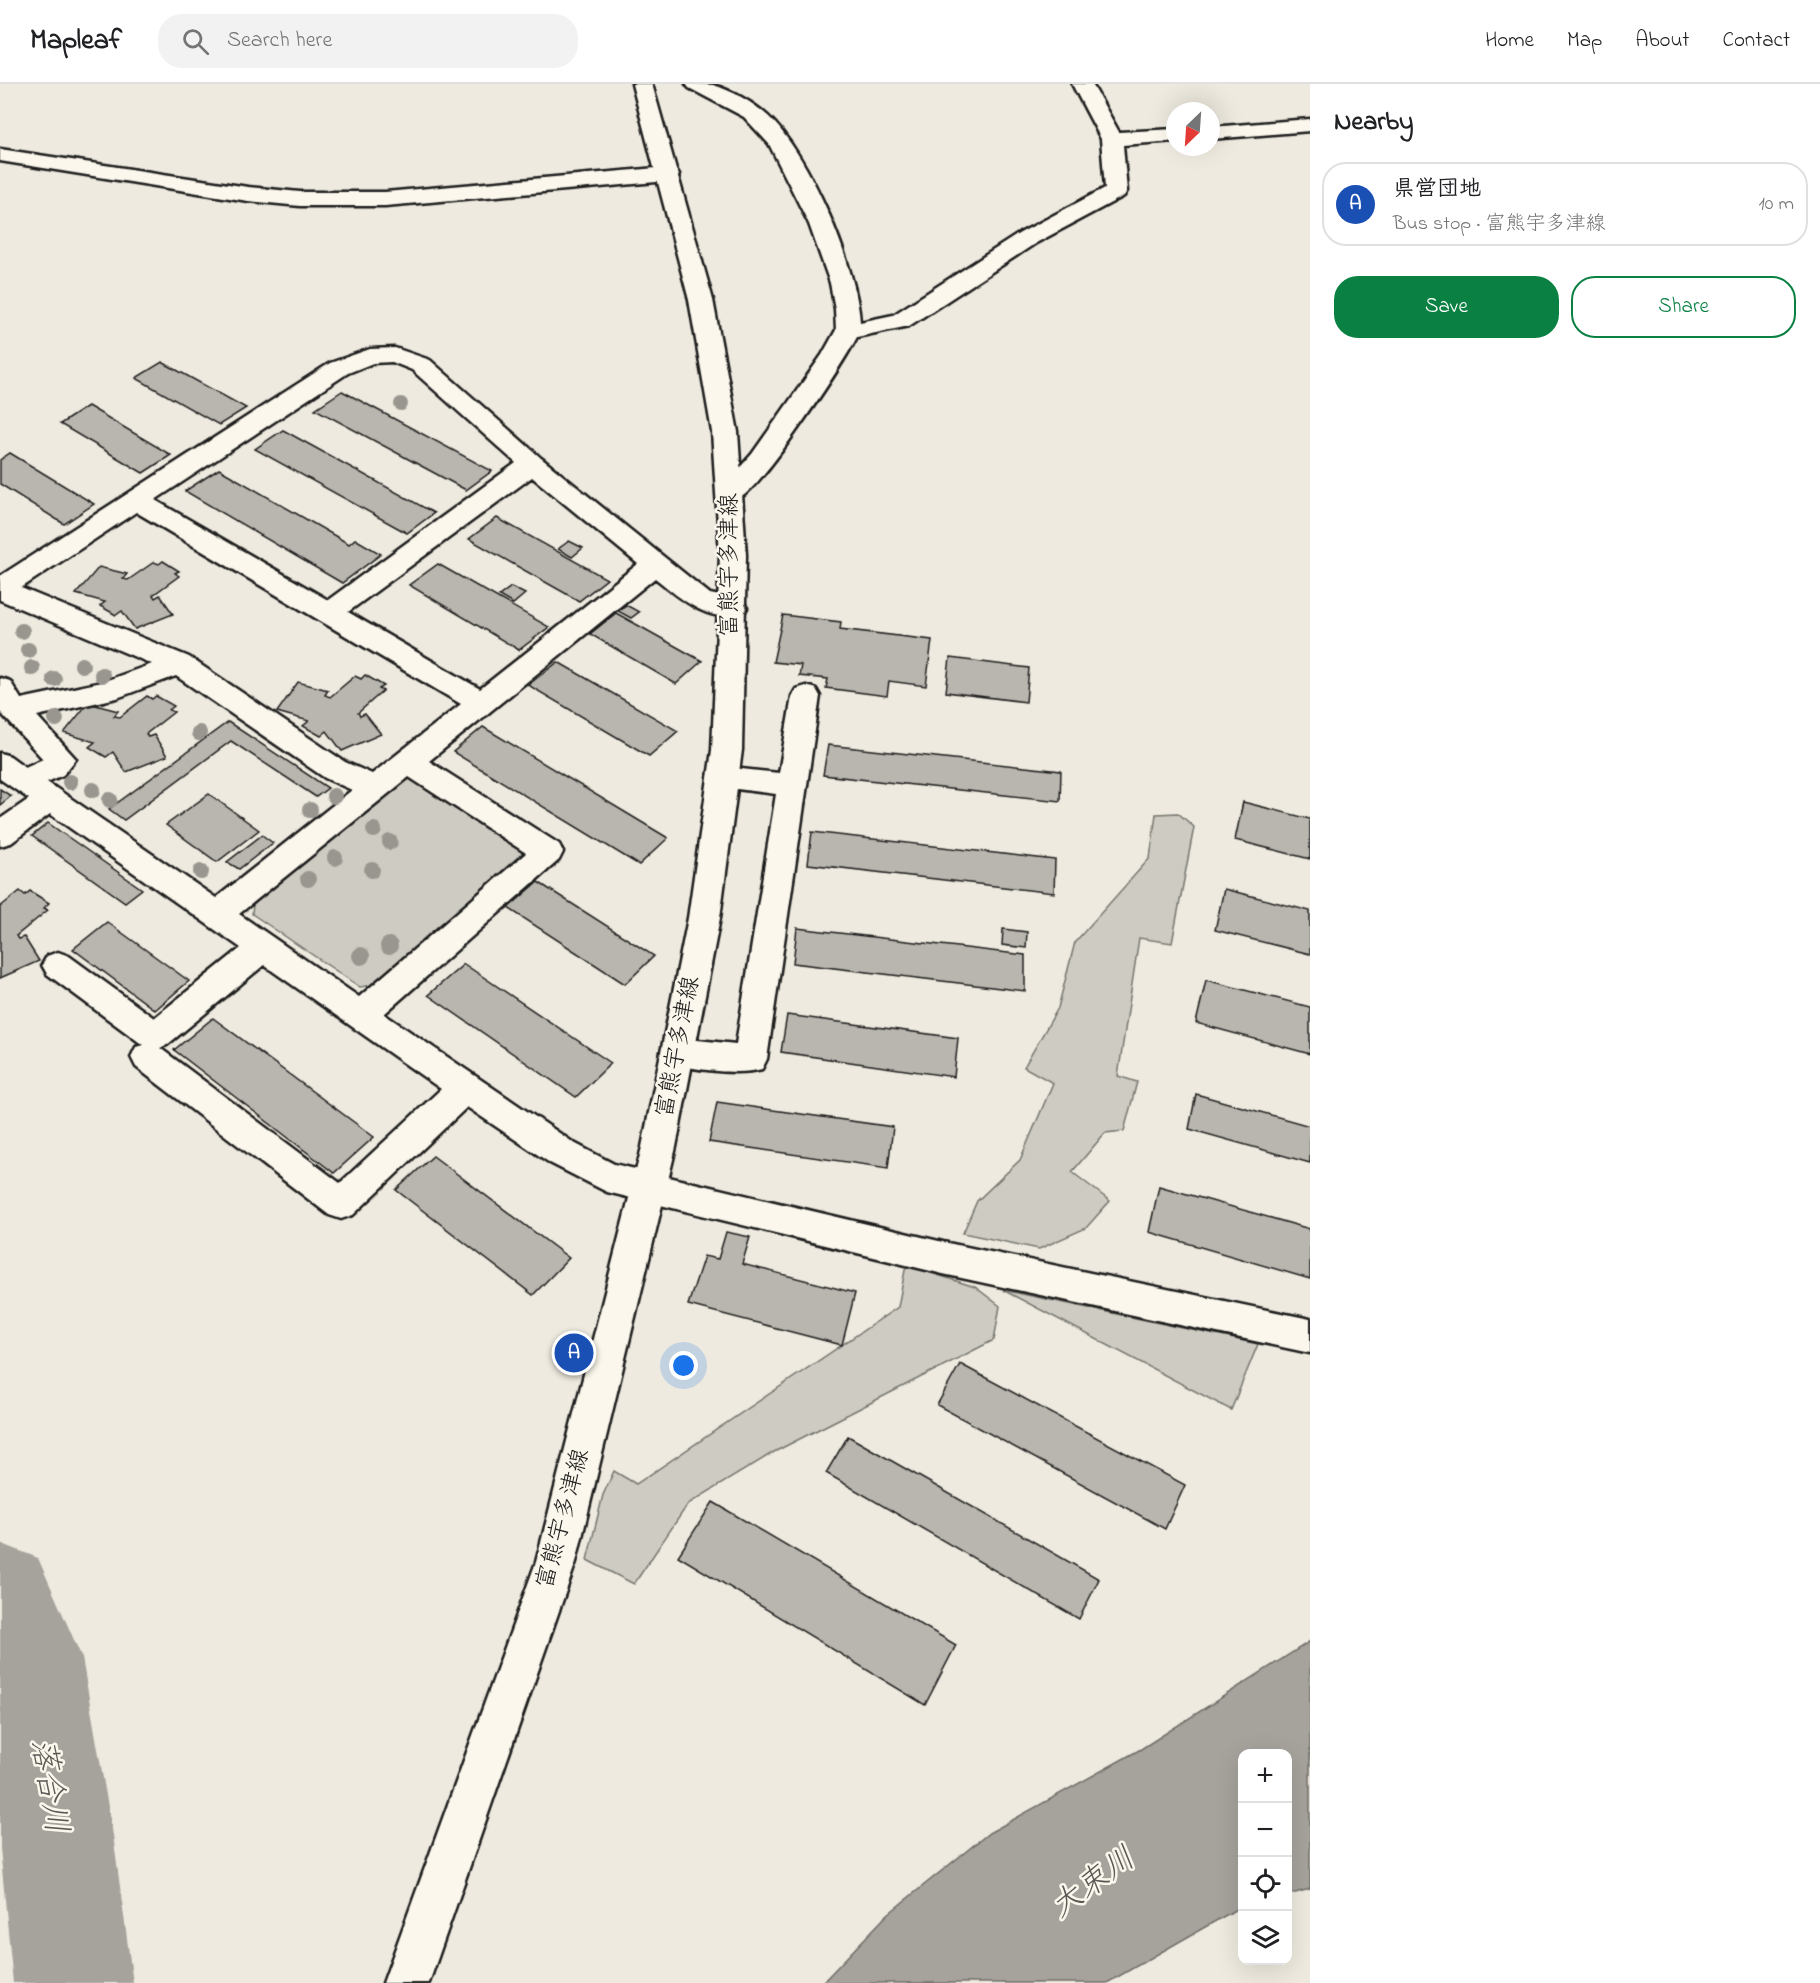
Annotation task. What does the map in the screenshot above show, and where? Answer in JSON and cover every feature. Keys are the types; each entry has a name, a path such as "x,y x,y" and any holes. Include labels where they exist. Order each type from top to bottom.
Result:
{"street":[{"name":"富熊宇多津線","path":"406,1983 556,1562 649,1188 678,1052 705,918 727,750 733,608 731,492 725,432 712,354 668,174 642,84"},
{"path":"696,84 750,112 765,125 788,158 828,241 846,313 848,332 754,468 731,492"},
{"path":"848,332 901,321 1028,238 1116,190 1112,139 1082,84"},
{"path":"1220,132 1310,125"},
{"path":"1112,139 1166,136"},
{"path":"0,155 248,194 300,199 385,199 668,174"},
{"path":"0,589 339,368 369,356 395,355 421,365 532,464 654,566 702,602 733,608"},
{"path":"329,614 532,464"},
{"path":"135,500 482,703"},
{"path":"216,915 654,566"},
{"path":"0,589 179,664 334,770 376,788"},
{"path":"7,700 107,691 179,664"},
{"path":"678,1052 750,1059 806,696"},
{"path":"7,700 61,759 53,767 11,772"},
{"path":"360,1016 548,852 408,762"},
{"path":"11,772 465,1088 562,1153 607,1177 943,1258 1310,1336"},
{"path":"723,778 793,785"},
{"path":"0,835 50,799"},
{"path":"58,965 155,1036 263,948"},
{"path":"148,1057 341,1204 465,1088"}],"shaded area":[{"path":"411,776 527,849 373,985 360,987 252,914 253,905"},
{"path":"1178,813 1194,827 1172,943 1139,938 1118,1076 1137,1082 1124,1131 1105,1133 1072,1172 1110,1201 1086,1228 1039,1249 963,1233 977,1201 1020,1160 1053,1083 1024,1067 1058,1008 1075,942 1150,858 1156,814"},
{"path":"906,1265 975,1287 1000,1306 994,1340 774,1452 688,1504 634,1584 587,1560 603,1495 614,1471 636,1484 898,1307"},
{"path":"1003,1290 1258,1344 1231,1410"}],"water":[{"name":"大束川","path":"1310,1641 1310,1889 1292,1894 1292,1749 1238,1749 1238,1908 1107,1983 822,1983 888,1914 989,1833 1141,1749"}],"building":[{"path":"162,362 246,408 219,425 136,378"},
{"path":"342,391 492,471 466,490 315,409"},
{"path":"88,406 171,455 143,473 60,424"},
{"path":"283,430 434,513 407,533 255,449"},
{"path":"10,453 94,504 64,524 0,484 0,460"},
{"path":"219,469 349,544 355,539 381,554 342,583 185,491"},
{"path":"497,518 607,579 579,601 469,539"},
{"path":"569,541 583,548 572,557 558,549"},
{"path":"163,561 179,571 175,573 179,576 153,595 155,598 160,595 173,614 135,629 122,611 116,615 100,606 105,602 76,594 99,567 127,574 123,579 128,580 154,562 159,564"},
{"path":"438,564 549,627 519,650 409,585"},
{"path":"511,587 525,594 513,604 499,596"},
{"path":"626,605 639,612 631,618 618,611"},
{"path":"616,613 702,661 676,684 590,634"},
{"path":"783,615 841,622 840,629 932,640 926,686 889,681 887,696 826,688 828,679 799,676 801,665 773,662"},
{"path":"950,658 1029,668 1026,702 946,692"},
{"path":"558,662 678,731 649,756 528,685"},
{"path":"365,675 384,686 379,689 383,691 358,713 360,716 365,714 381,734 342,751 327,731 321,736 303,726 309,721 277,712 298,682 328,690 325,695 330,697 355,676 361,679"},
{"path":"147,696 152,699 156,696 174,706 169,710 174,712 146,734 148,737 154,735 167,756 126,772 113,752 106,757 89,747 95,742 64,733 88,703 118,711 114,716 120,717"},
{"path":"228,722 328,788 316,797 231,741 124,820 109,809"},
{"path":"483,727 668,838 639,865 453,752"},
{"path":"828,745 1061,771 1060,801 823,775"},
{"path":"0,789 11,796 0,805"},
{"path":"209,794 259,830 217,862 166,825"},
{"path":"1243,802 1310,819 1310,859 1235,840"},
{"path":"48,823 142,889 125,902 32,836"},
{"path":"812,832 1055,860 1054,893 808,864"},
{"path":"262,835 273,843 239,869 227,862"},
{"path":"538,882 654,956 625,984 508,908"},
{"path":"1224,889 1310,911 1310,954 1215,930"},
{"path":"20,891 25,895 30,891 49,903 44,908 48,910 16,936 18,939 24,937 39,961 0,978 0,907"},
{"path":"107,922 189,981 155,1010 73,949"},
{"path":"797,928 1025,955 1025,991 793,963"},
{"path":"1003,929 1027,932 1026,948 1002,945"},
{"path":"464,964 611,1063 576,1097 428,995"},
{"path":"1206,980 1310,1007 1310,1054 1196,1023"},
{"path":"787,1015 958,1038 954,1077 781,1052"},
{"path":"213,1018 374,1137 334,1173 174,1050"},
{"path":"1196,1094 1310,1126 1310,1163 1189,1129"},
{"path":"717,1102 893,1127 888,1168 709,1142"},
{"path":"433,1156 569,1258 533,1295 396,1190"},
{"path":"1159,1186 1310,1229 1310,1279 1149,1232"},
{"path":"726,1232 750,1237 742,1264 855,1293 842,1345 688,1305 704,1256 718,1259"},
{"path":"960,1364 1185,1485 1165,1529 937,1405"},
{"path":"848,1436 1099,1579 1079,1619 826,1473"},
{"path":"713,1502 956,1645 925,1705 678,1556"}],"waterway":[{"name":"落合川","path":"0,1595 28,1658 56,1835 73,1983"}],"place":[{"name":"県営団地","path":"574,1353"}]}
